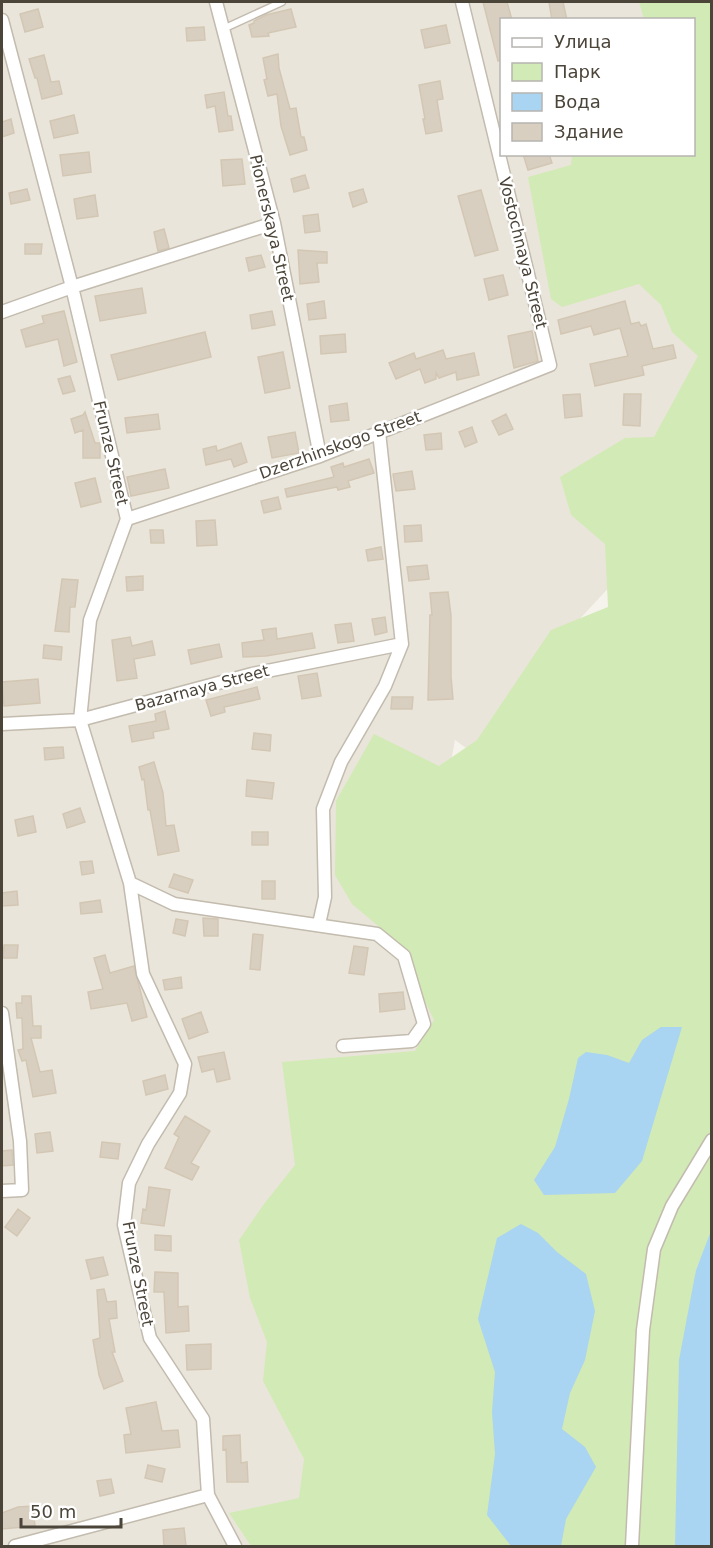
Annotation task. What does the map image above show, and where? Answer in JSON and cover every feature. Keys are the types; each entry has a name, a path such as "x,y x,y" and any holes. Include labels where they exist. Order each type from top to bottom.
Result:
{"street":[{"name":"Pionerskaya Street","path":"216,2 274,223 320,456"},
{"name":"Vostochnaya Street","path":"462,2 550,365"},
{"name":"Frunze Street","path":"2,20 72,287 127,519 90,620 80,720 130,883 143,974 185,1064 180,1093 148,1144 129,1183 124,1226 150,1338 203,1419 208,1495 236,1546"},
{"path":"2,312 72,287 274,223"},
{"name":"Dzerzhinskogo Street","path":"127,519 320,456 550,365"},
{"path":"319,924 325,897 323,809 341,762 385,686 402,644 379,432"},
{"name":"Bazarnaya Street","path":"2,724 80,720 252,674 402,644"},
{"path":"130,883 174,904 376,934 404,956 424,1024 412,1041 343,1046"},
{"path":"2,1013 20,1141 22,1190 2,1191"},
{"path":"632,1546 643,1330 654,1249 672,1206 711,1140"},
{"path":"15,1546 208,1495"}],"lane":[{"path":"223,29 282,2"}],"shaded area":[{"path":"2,2 650,2 652,18 500,18 500,156 689,156 712,233 711,348 614,582 562,638 477,756 455,740 439,826 442,1020 400,1546 2,1546"}],"green space":[{"path":"639,2 711,2 712,1231 696,1270 675,1546 251,1546 229,1513 299,1498 304,1459 263,1381 267,1342 250,1298 239,1240 295,1165 282,1062 415,1051 434,1020 396,941 352,904 335,875 336,801 374,734 439,766 477,740 551,630 608,607 605,544 571,515 560,477 625,438 654,437 698,356 672,332 661,305 639,284 562,307 551,299 528,177 571,165 572,156 695,156 695,18 644,18"}],"water":[{"path":"661,1027 682,1027 642,1161 615,1193 544,1195 534,1180 555,1147 578,1058 586,1052 607,1055 629,1063 642,1040"},
{"path":"521,1224 538,1233 557,1252 586,1274 595,1311 585,1360 570,1393 562,1429 585,1447 596,1467 566,1519 561,1546 511,1546 487,1515 495,1454 492,1412 495,1372 478,1319 497,1238"},
{"path":"711,1231 711,1546 675,1546 679,1360 696,1270"}],"building":[{"path":"483,2 507,2 511,18 500,18 500,60 498,61"},
{"path":"549,2 563,2 567,18 552,18"},
{"path":"38,9 43,27 25,32 20,14"},
{"path":"291,9 296,27 268,33 269,36 252,37 249,25 254,21 266,15"},
{"path":"446,25 450,43 425,48 421,30"},
{"path":"204,27 205,40 187,41 186,28"},
{"path":"278,54 279,68 290,109 296,108 301,137 304,137 307,150 290,155 281,126 277,94 268,96 264,80 267,79 263,58"},
{"path":"44,55 51,82 59,81 62,94 42,99 29,59"},
{"path":"440,81 443,99 437,100 442,131 426,134 419,85"},
{"path":"224,92 233,130 219,132 215,106 207,108 205,95"},
{"path":"74,115 78,133 54,138 50,121"},
{"path":"11,119 14,133 2,137 2,122"},
{"path":"89,152 91,172 63,176 60,155"},
{"path":"524,156 550,156 552,163 528,170"},
{"path":"242,159 245,184 223,186 221,160"},
{"path":"305,175 309,188 294,192 291,179"},
{"path":"27,189 30,200 11,204 9,193"},
{"path":"363,189 367,202 353,207 349,193"},
{"path":"481,190 498,250 475,256 458,196"},
{"path":"95,195 98,216 77,219 74,199"},
{"path":"318,214 320,231 305,233 303,216"},
{"path":"164,229 169,248 158,251 154,232"},
{"path":"25,244 42,244 41,254 25,254"},
{"path":"298,250 327,252 327,263 317,263 319,282 300,284"},
{"path":"261,255 265,267 249,271 246,258"},
{"path":"503,275 508,295 489,300 484,279"},
{"path":"142,288 146,313 100,321 95,296"},
{"path":"324,301 326,318 309,320 307,304"},
{"path":"625,301 631,324 639,322 641,326 646,324 653,349 673,345 676,358 642,366 644,375 595,386 590,364 628,356 620,328 594,335 591,326 561,334 558,320"},
{"path":"64,311 77,362 64,366 58,339 26,347 21,330 44,323 42,316"},
{"path":"272,311 275,325 252,329 250,315"},
{"path":"532,331 538,361 514,368 508,336"},
{"path":"205,332 211,357 118,380 111,355"},
{"path":"345,334 346,352 321,354 320,336"},
{"path":"443,350 446,359 474,353 479,375 457,380 456,372 439,378 436,373 436,379 425,383 420,369 396,379 389,363 414,353 416,359"},
{"path":"283,352 290,388 265,393 258,357"},
{"path":"70,376 75,391 63,394 58,379"},
{"path":"580,394 582,416 565,418 563,395"},
{"path":"624,394 641,394 640,426 623,425"},
{"path":"347,403 349,420 331,422 329,406"},
{"path":"85,412 95,443 100,443 100,458 83,458 83,430 75,433 71,419"},
{"path":"158,414 160,429 127,433 125,418"},
{"path":"506,414 513,429 499,435 492,421"},
{"path":"472,427 477,442 465,447 459,432"},
{"path":"295,432 299,453 272,458 268,437"},
{"path":"441,433 442,449 426,450 424,435"},
{"path":"241,443 247,462 234,467 231,459 206,465 203,449 216,446 217,451"},
{"path":"369,459 374,473 348,481 350,487 338,490 337,487 287,497 285,489 334,477 331,467 343,463 344,467"},
{"path":"165,469 169,488 131,496 127,477"},
{"path":"412,471 415,489 396,491 393,474"},
{"path":"95,478 101,502 81,507 75,483"},
{"path":"278,497 281,509 264,513 261,501"},
{"path":"215,520 217,545 197,546 196,521"},
{"path":"421,525 422,541 405,542 404,526"},
{"path":"150,530 163,530 164,543 151,543"},
{"path":"381,547 383,559 368,561 366,550"},
{"path":"427,565 429,579 409,581 407,567"},
{"path":"143,576 143,590 127,591 126,577"},
{"path":"62,579 78,580 75,607 70,607 69,632 55,631"},
{"path":"448,592 451,615 453,699 428,700 430,615 432,615 430,593"},
{"path":"385,617 387,632 375,635 372,619"},
{"path":"351,623 354,641 338,643 335,625"},
{"path":"276,628 277,639 312,633 315,648 266,656 243,657 242,643 264,640 262,630"},
{"path":"130,637 132,646 152,641 155,655 134,659 137,678 117,681 112,640"},
{"path":"219,644 222,657 191,664 188,650"},
{"path":"44,645 62,647 61,660 43,658"},
{"path":"317,673 321,696 302,699 298,676"},
{"path":"38,679 40,703 4,706 2,682"},
{"path":"257,687 260,699 224,707 225,712 211,716 206,700"},
{"path":"392,697 413,697 412,709 391,709"},
{"path":"165,711 169,729 153,732 154,738 132,742 129,726 156,721 155,714"},
{"path":"254,733 271,735 270,751 252,749"},
{"path":"63,747 64,758 45,760 44,748"},
{"path":"154,762 163,793 166,826 174,825 179,851 158,855 144,779 142,780 139,767"},
{"path":"247,780 274,783 272,799 246,796"},
{"path":"80,808 85,822 67,828 63,814"},
{"path":"33,816 36,832 18,836 15,820"},
{"path":"252,832 268,832 268,845 252,845"},
{"path":"92,861 94,873 82,875 80,862"},
{"path":"174,874 193,880 188,893 169,887"},
{"path":"262,881 275,881 275,899 262,899"},
{"path":"17,891 18,905 2,906 2,893"},
{"path":"100,900 102,912 81,914 80,903"},
{"path":"203,918 218,919 218,936 204,936"},
{"path":"176,919 188,921 185,936 173,933"},
{"path":"253,934 263,935 260,970 250,969"},
{"path":"4,945 18,945 17,958 3,958"},
{"path":"354,946 368,948 364,975 349,973"},
{"path":"105,955 110,973 134,966 147,1017 132,1021 127,1003 91,1009 88,992 103,989 94,958"},
{"path":"181,977 182,988 165,990 163,980"},
{"path":"403,992 405,1009 380,1012 379,994"},
{"path":"22,996 31,996 33,1026 41,1026 41,1038 31,1038 40,1072 52,1070 56,1093 33,1097 26,1060 22,1061 18,1050 23,1049 22,1018 17,1018 16,1003 22,1003"},
{"path":"201,1012 208,1032 189,1039 182,1019"},
{"path":"224,1052 230,1079 217,1082 214,1069 202,1072 198,1057"},
{"path":"165,1075 168,1089 146,1095 143,1081"},
{"path":"185,1116 210,1131 191,1163 199,1167 192,1180 165,1168 179,1137 174,1134"},
{"path":"50,1132 53,1151 37,1153 35,1134"},
{"path":"102,1142 120,1144 118,1159 100,1157"},
{"path":"12,1150 13,1165 2,1166 2,1151"},
{"path":"149,1187 170,1190 164,1226 141,1223 143,1209 146,1210"},
{"path":"18,1209 30,1218 17,1236 5,1227"},
{"path":"155,1235 171,1236 171,1251 155,1250"},
{"path":"103,1257 108,1275 91,1279 86,1260"},
{"path":"155,1272 178,1273 178,1307 188,1306 189,1331 166,1333 164,1292 154,1292"},
{"path":"104,1289 107,1302 116,1301 117,1318 109,1319 115,1352 112,1352 123,1381 104,1389 99,1375 93,1340 100,1338 97,1290"},
{"path":"211,1344 211,1369 187,1370 186,1345"},
{"path":"156,1402 162,1431 178,1430 180,1447 126,1453 124,1435 131,1434 126,1408"},
{"path":"240,1435 241,1463 247,1462 248,1482 227,1482 226,1449 223,1450 223,1436"},
{"path":"148,1465 165,1469 162,1482 145,1478"},
{"path":"111,1479 114,1493 100,1496 97,1481"},
{"path":"33,1506 35,1526 2,1529 2,1513 18,1507"},
{"path":"184,1528 186,1546 164,1546 163,1530"}]}
